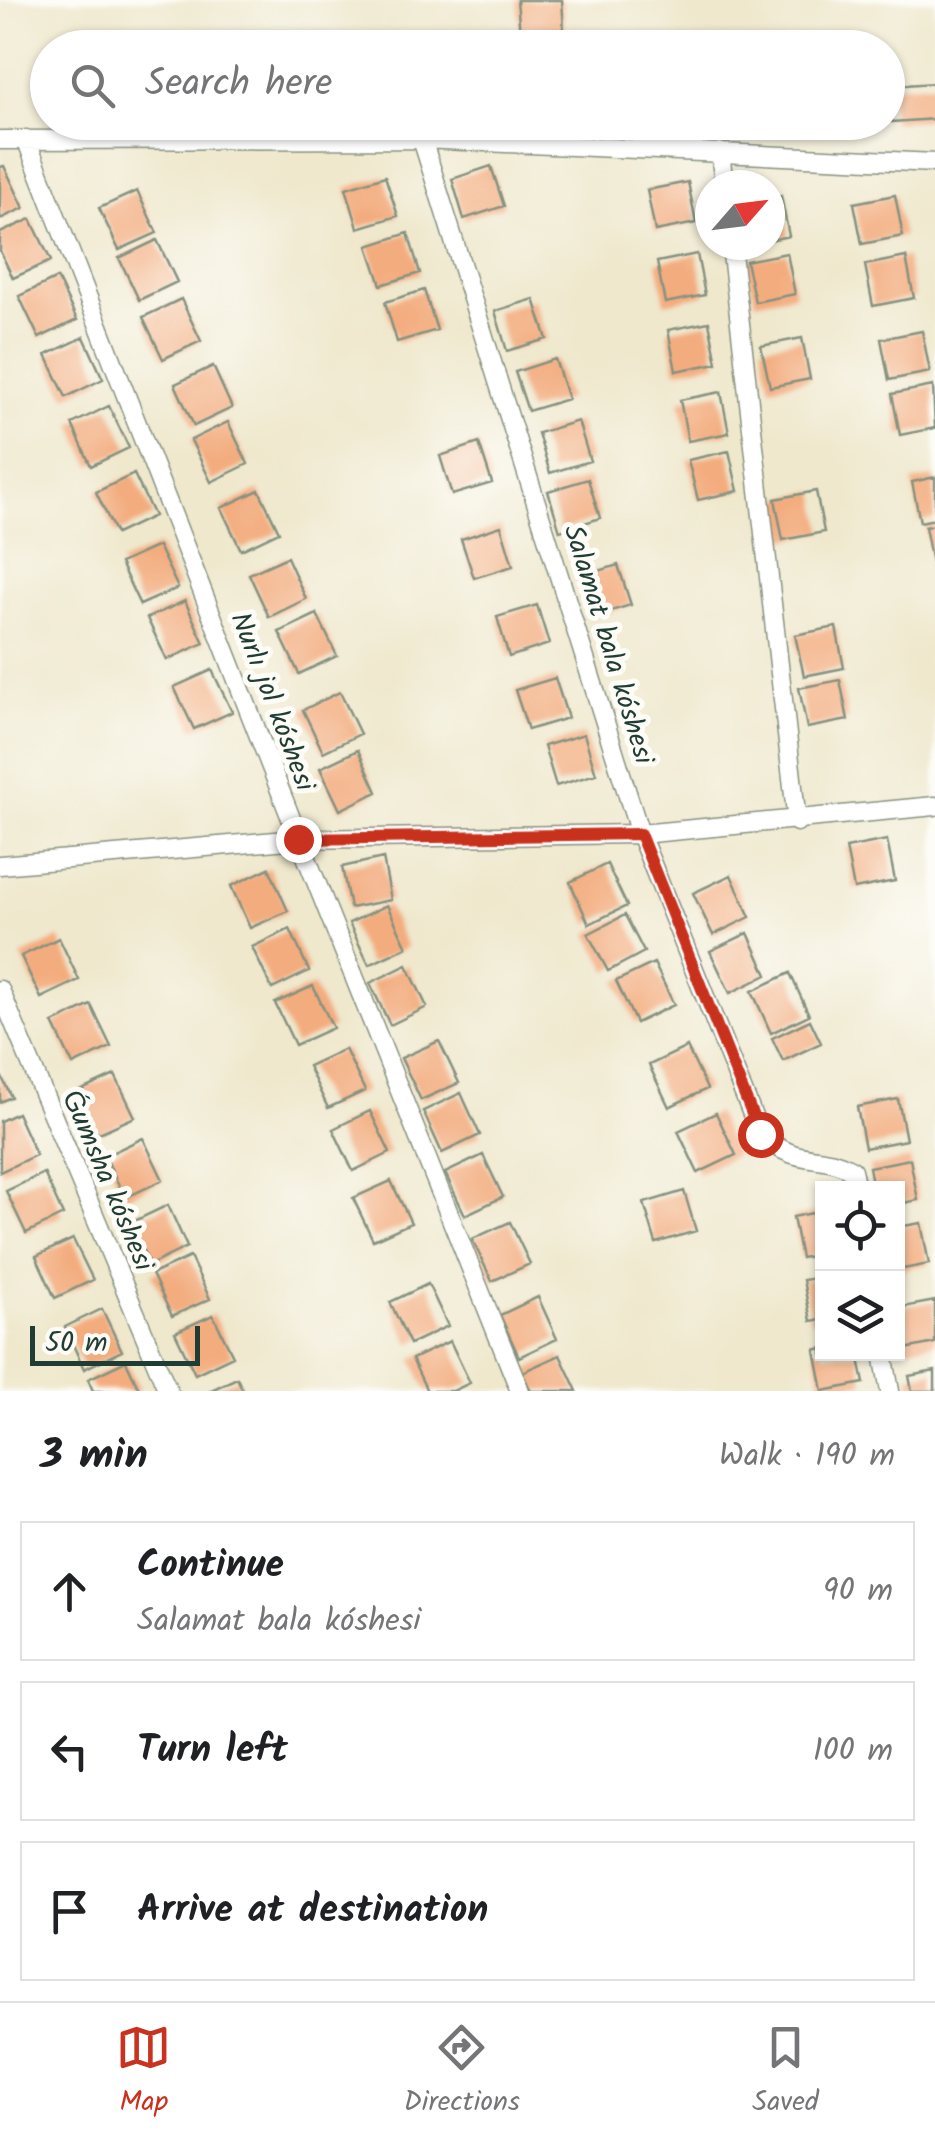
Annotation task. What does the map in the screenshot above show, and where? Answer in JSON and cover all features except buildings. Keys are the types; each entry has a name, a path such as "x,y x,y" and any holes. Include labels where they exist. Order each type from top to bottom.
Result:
{"street":[{"path":"0,140 422,140 935,163"},
{"name":"Nurlı jol kóshesi","path":"26,140 298,839 520,1391"},
{"name":"Salamat bala kóshesi","path":"422,140 640,834 760,1134 779,1150 799,1159 840,1162 854,1179"},
{"path":"720,152 722,170"},
{"path":"732,260 796,822"},
{"path":"0,865 298,839 640,834 935,806"},
{"name":"Ǵumsha kóshesi","path":"0,990 168,1391"},
{"path":"885,1361 890,1391"}],"route":[{"path":"298,839 640,834 760,1134"}]}
